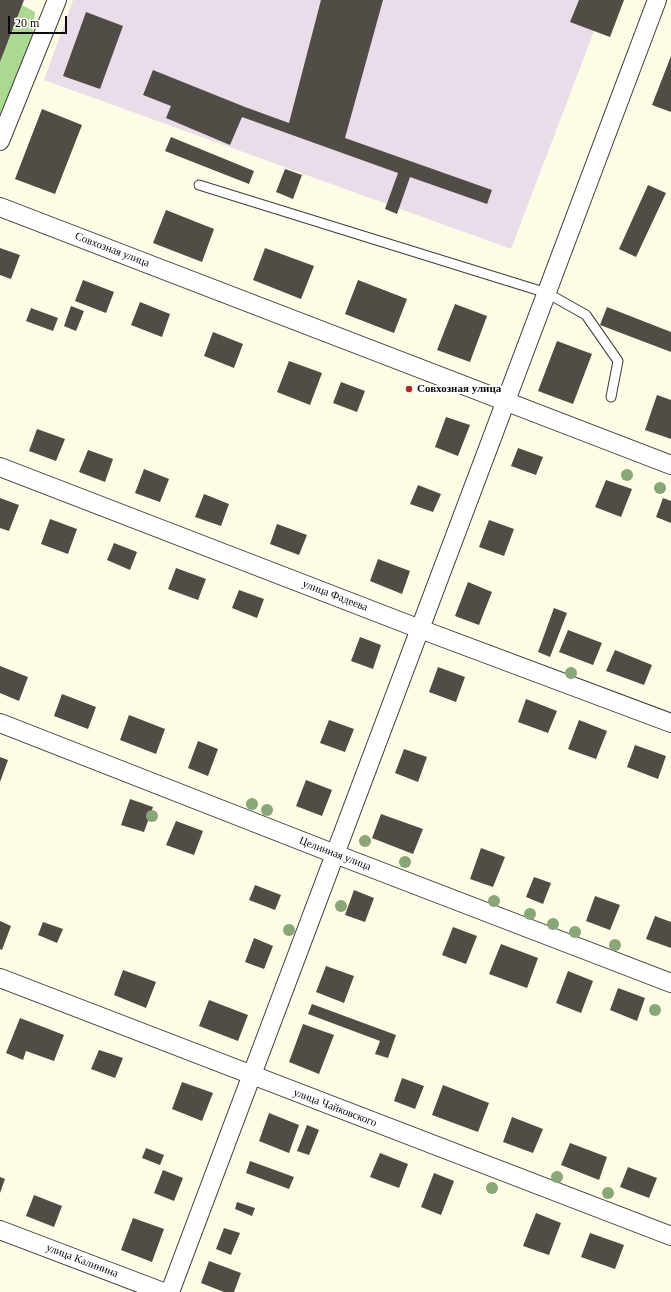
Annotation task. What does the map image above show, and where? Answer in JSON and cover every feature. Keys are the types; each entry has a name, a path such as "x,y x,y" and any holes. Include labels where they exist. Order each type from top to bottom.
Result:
{"street":[{"path":"0,141 57,0"},
{"path":"170,1292 657,0"},
{"name":"Совхозная улица","path":"0,207 671,465"},
{"name":"улица Фадеева","path":"0,467 420,629 671,723"},
{"name":"Целинная улица","path":"0,723 335,854 671,982"},
{"name":"улица Чайковского","path":"0,978 671,1236"},
{"name":"улица Калинина","path":"0,1230 163,1292"}],"lane":[{"path":"199,185 546,293 586,314 618,361 611,397"}],"shaded area":[{"path":"73,0 624,0 594,31 511,249 44,80"}],"green space":[{"path":"22,5 35,12 29,61 0,124 0,62"}],"building":[{"path":"0,0 24,0 0,62"},
{"path":"321,0 383,0 345,138 492,190 487,204 410,177 397,214 385,209 398,173 242,117 230,145 166,118 171,106 143,95 153,70 289,123"},
{"path":"579,0 624,0 610,37 570,22"},
{"path":"86,12 123,26 100,89 63,76"},
{"path":"671,56 671,112 652,105"},
{"path":"42,109 82,125 55,194 15,179"},
{"path":"171,137 254,171 249,184 165,151"},
{"path":"285,169 302,175 293,199 276,192"},
{"path":"648,185 666,193 636,257 619,249"},
{"path":"166,210 214,229 202,262 153,243"},
{"path":"0,248 20,255 11,279 0,275"},
{"path":"265,248 314,266 301,299 253,280"},
{"path":"83,280 114,292 106,313 75,301"},
{"path":"358,280 407,299 394,333 345,314"},
{"path":"140,302 170,314 162,337 131,325"},
{"path":"455,304 487,316 470,362 437,350"},
{"path":"71,306 84,311 76,331 64,326"},
{"path":"607,307 671,332 671,352 600,325"},
{"path":"31,308 58,318 53,331 26,321"},
{"path":"213,332 243,344 234,368 204,356"},
{"path":"557,341 592,354 573,404 538,391"},
{"path":"289,361 322,373 310,405 277,392"},
{"path":"341,382 365,391 357,412 333,403"},
{"path":"657,395 671,400 671,439 645,430"},
{"path":"446,417 470,425 458,456 435,447"},
{"path":"37,429 65,439 56,461 29,451"},
{"path":"518,448 543,457 536,475 511,466"},
{"path":"88,450 113,459 105,482 79,472"},
{"path":"144,469 169,479 160,502 135,493"},
{"path":"606,480 632,489 621,517 595,507"},
{"path":"418,485 441,494 433,512 410,504"},
{"path":"204,494 229,504 221,526 195,517"},
{"path":"0,498 19,505 9,531 0,528"},
{"path":"663,498 671,501 671,523 656,517"},
{"path":"50,519 77,529 68,554 41,544"},
{"path":"489,520 514,529 504,556 479,547"},
{"path":"277,524 307,535 299,555 270,544"},
{"path":"114,543 137,552 130,570 107,560"},
{"path":"378,559 410,571 402,594 370,581"},
{"path":"176,568 206,579 198,600 168,589"},
{"path":"468,582 492,592 479,625 455,616"},
{"path":"239,590 264,599 257,618 232,608"},
{"path":"554,608 567,613 550,657 538,652"},
{"path":"568,630 602,643 593,665 559,652"},
{"path":"360,637 381,645 373,669 351,661"},
{"path":"615,650 652,665 644,685 606,671"},
{"path":"0,666 28,677 19,701 0,693"},
{"path":"438,667 465,677 456,702 429,692"},
{"path":"62,694 96,707 88,729 54,716"},
{"path":"526,699 557,711 548,733 518,722"},
{"path":"129,715 165,729 156,754 120,740"},
{"path":"329,720 354,729 345,752 320,743"},
{"path":"579,720 607,731 596,759 568,749"},
{"path":"198,741 218,749 208,776 188,768"},
{"path":"635,745 666,756 658,779 627,767"},
{"path":"404,749 427,757 418,782 395,773"},
{"path":"0,757 8,760 0,782"},
{"path":"306,780 332,790 322,816 296,806"},
{"path":"130,799 153,807 144,832 121,825"},
{"path":"381,814 423,829 413,854 372,838"},
{"path":"176,821 203,831 194,855 166,845"},
{"path":"481,848 505,857 493,887 470,879"},
{"path":"534,877 551,883 543,904 526,897"},
{"path":"255,885 281,895 275,910 249,900"},
{"path":"354,890 374,898 365,922 345,915"},
{"path":"595,896 620,905 610,930 586,921"},
{"path":"655,916 671,922 671,948 646,939"},
{"path":"0,921 11,926 2,950 0,949"},
{"path":"43,922 63,929 57,943 38,935"},
{"path":"453,927 477,936 466,964 442,955"},
{"path":"254,938 273,946 264,969 245,962"},
{"path":"501,944 538,958 527,988 489,974"},
{"path":"326,966 354,976 344,1003 316,992"},
{"path":"123,970 156,982 146,1008 114,995"},
{"path":"568,971 593,981 581,1013 556,1003"},
{"path":"618,988 645,998 637,1021 610,1010"},
{"path":"209,1000 248,1015 238,1041 199,1026"},
{"path":"312,1004 396,1035 388,1058 375,1054 380,1041 308,1014"},
{"path":"20,1018 64,1035 54,1061 26,1051 23,1060 6,1053"},
{"path":"303,1024 334,1035 319,1074 289,1062"},
{"path":"99,1050 123,1058 115,1078 91,1069"},
{"path":"402,1078 424,1086 415,1109 394,1101"},
{"path":"182,1082 213,1093 202,1121 172,1109"},
{"path":"443,1085 489,1103 478,1132 432,1115"},
{"path":"269,1113 299,1125 289,1153 259,1141"},
{"path":"512,1117 543,1129 533,1153 503,1142"},
{"path":"307,1125 319,1130 309,1155 297,1151"},
{"path":"570,1143 607,1157 599,1180 561,1165"},
{"path":"146,1148 164,1155 160,1165 142,1158"},
{"path":"380,1153 408,1164 399,1188 370,1177"},
{"path":"250,1161 294,1177 289,1189 246,1173"},
{"path":"628,1167 657,1178 649,1198 620,1187"},
{"path":"163,1170 183,1178 174,1201 154,1193"},
{"path":"434,1173 454,1181 441,1215 421,1207"},
{"path":"0,1177 5,1179 0,1193"},
{"path":"34,1195 62,1206 54,1227 26,1216"},
{"path":"237,1202 255,1208 252,1216 235,1209"},
{"path":"536,1213 561,1223 549,1255 523,1246"},
{"path":"133,1218 164,1229 152,1262 121,1250"},
{"path":"224,1228 240,1233 231,1255 216,1249"},
{"path":"590,1233 624,1245 615,1269 581,1257"},
{"path":"209,1261 241,1273 234,1292 224,1292 201,1283"}],"place":[{"name":"Совхозная улица","path":"409,389"}]}
